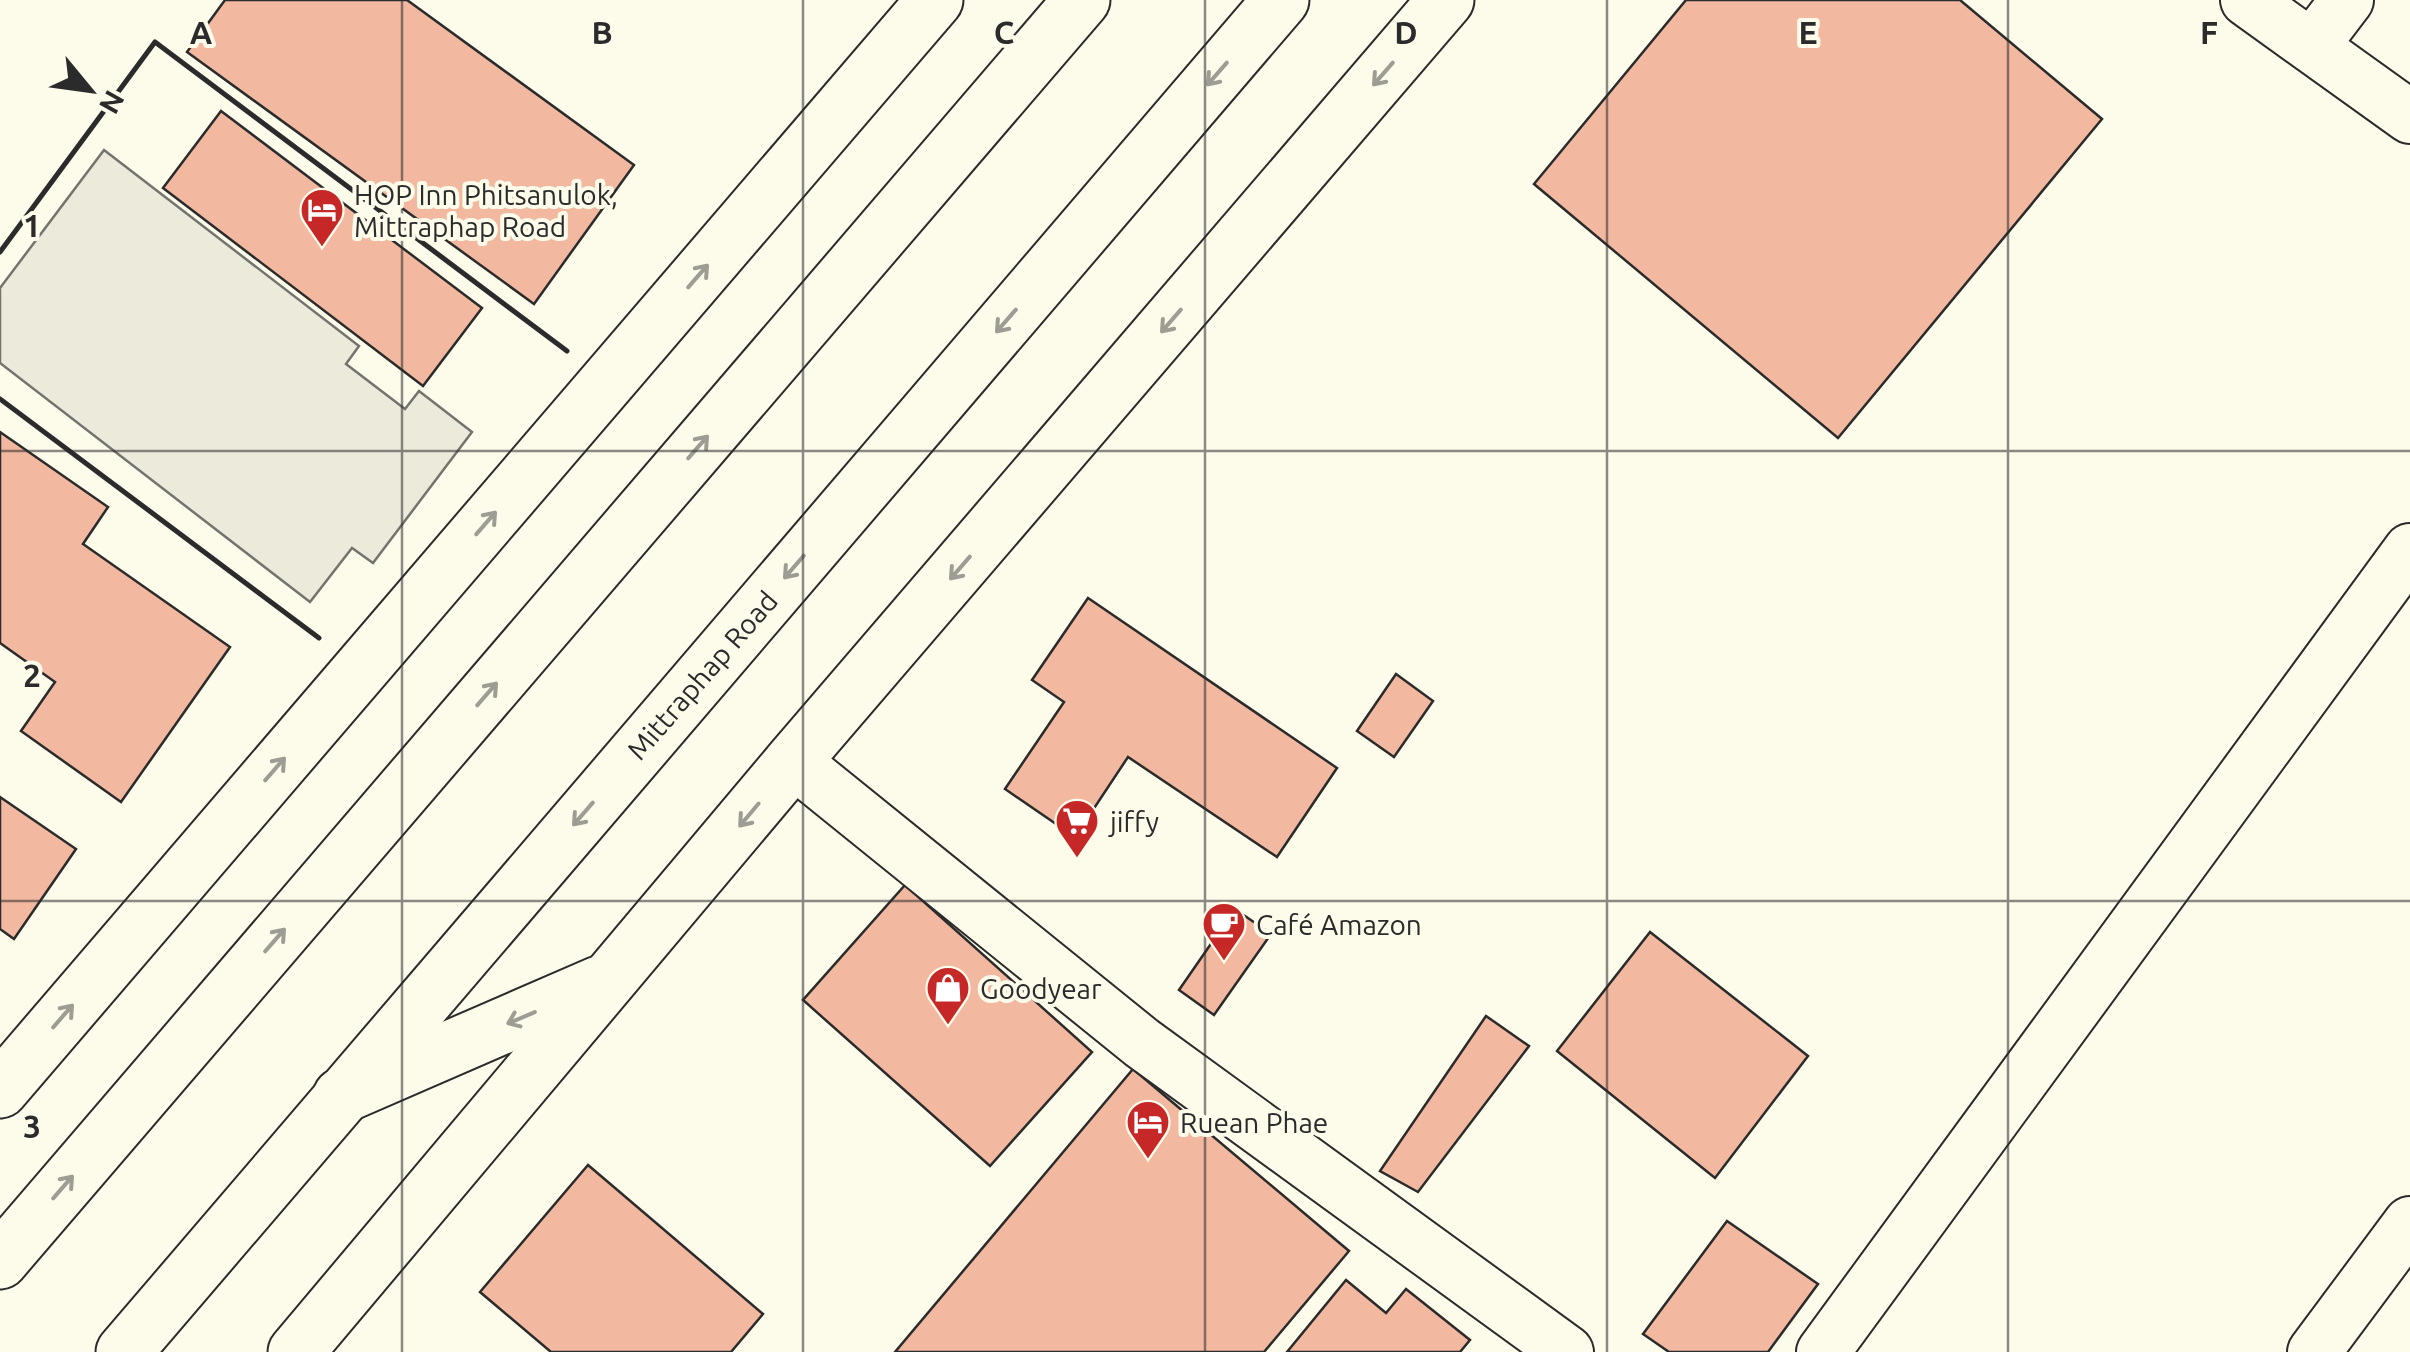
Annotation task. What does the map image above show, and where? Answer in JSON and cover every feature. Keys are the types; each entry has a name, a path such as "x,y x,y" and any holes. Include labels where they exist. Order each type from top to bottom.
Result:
{"main road":[{"path":"0,1261 1082,0"},
{"name":"Mittraphap Road","path":"124,1352 1281,0"},
{"path":"296,1352 1446,0"},
{"path":"0,1090 925,3"},
{"path":"341,1096 611,979"}],"street":[{"path":"2247,0 2410,117"},
{"path":"2312,46 2347,0"},
{"path":"1823,1352 2410,550"},
{"path":"794,762 1142,1043 1568,1352"},
{"path":"2314,1352 2410,1223"}],"shaded area":[{"path":"104,150 359,346 346,364 405,409 419,391 472,432 373,563 352,548 310,602 0,363 0,288"}],"building":[{"path":"225,0 407,0 634,165 534,304 187,52"},
{"path":"1686,0 1960,0 2102,119 1838,438 1534,184"},
{"name":"HOP Inn Phitsanulok, Mittraphap Road","path":"221,111 482,308 423,386 163,188"},
{"path":"0,432 108,507 83,544 230,647 121,802 21,731 55,682 0,643"},
{"path":"1088,598 1337,768 1277,857 1128,757 1075,837 1005,789 1064,702 1032,680"},
{"path":"1396,674 1433,701 1394,757 1357,731"},
{"path":"0,797 76,849 14,939 0,929"},
{"name":"Goodyear","path":"905,885 1092,1052 990,1166 803,1000"},
{"name":"Café Amazon","path":"1235,909 1271,934 1214,1015 1179,990"},
{"path":"1650,932 1808,1056 1715,1178 1557,1051"},
{"path":"1486,1016 1529,1046 1418,1192 1380,1171"},
{"name":"Ruean Phae","path":"1133,1069 1349,1251 1264,1352 895,1352"},
{"path":"588,1165 763,1314 731,1352 551,1352 480,1292"},
{"path":"1727,1221 1818,1284 1768,1352 1669,1352 1643,1334"},
{"path":"1346,1280 1386,1313 1406,1289 1470,1340 1460,1352 1287,1352"}],"wall":[{"path":"0,252 155,42 567,351"},
{"path":"0,399 319,638"}],"place":[{"name":"HOP Inn Phitsanulok, Mittraphap Road","path":"322,248"},
{"name":"jiffy","path":"1077,859"},
{"name":"Café Amazon","path":"1224,962"},
{"name":"Goodyear","path":"948,1026"},
{"name":"Ruean Phae","path":"1148,1160"}]}
